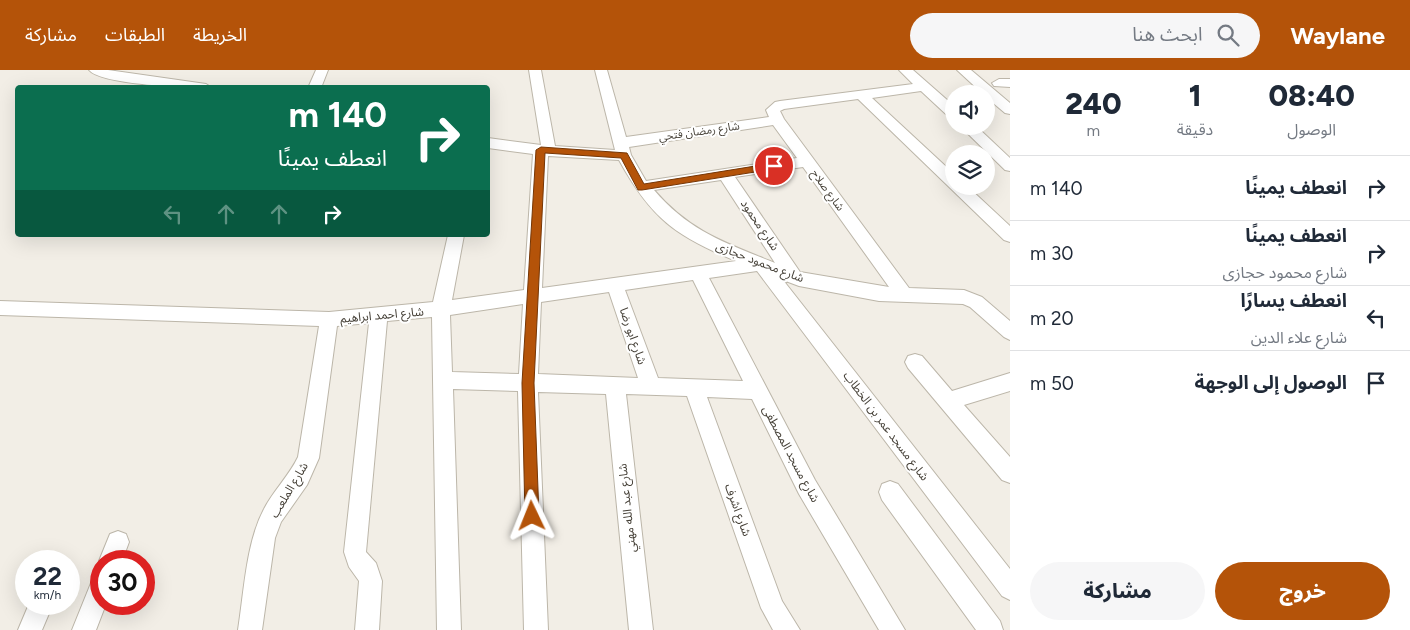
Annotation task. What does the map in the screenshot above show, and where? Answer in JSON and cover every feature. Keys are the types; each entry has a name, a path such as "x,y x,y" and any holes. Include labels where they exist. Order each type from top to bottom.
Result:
{"street":[{"path":"95,70 107,74 185,85"},
{"path":"315,85 322,70"},
{"path":"535,70 545,151 528,383 536,630"},
{"name":"شارع محمود حجازى","path":"601,70 622,149 642,187 665,214 692,234 794,277 878,294 964,297 976,302 1010,332"},
{"path":"905,70 945,106"},
{"path":"963,70 1010,110"},
{"path":"777,120 773,110 780,105 924,87"},
{"path":"861,95 945,174"},
{"name":"شارع رمضان فتحي","path":"490,143 545,151 622,149 777,120"},
{"name":"شارع صلاح","path":"777,120 905,296"},
{"path":"977,135 1010,166"},
{"path":"642,187 807,161"},
{"name":"شارع محمود","path":"725,174 794,277"},
{"path":"967,195 1010,236"},
{"path":"449,630 441,309 456,237"},
{"name":"شارع احمد ابراهيم","path":"0,308 329,319 441,309 761,264"},
{"name":"شارع مسجد عمر بن الخطاب","path":"761,264 1010,588"},
{"name":"شارع مسجد المصطفى","path":"698,273 807,487 893,630"},
{"name":"شارع ابو رضا","path":"615,285 651,387"},
{"path":"367,630 370,582 367,569 356,560 355,552 379,315"},
{"name":"شارع الملعب","path":"250,630 264,538 272,516 299,478 308,458 329,319"},
{"path":"915,362 1010,473"},
{"path":"443,380 758,390"},
{"path":"948,401 1010,382"},
{"name":"شارع عبد الله مهني","path":"614,385 641,630"},
{"name":"شارع اشرف","path":"694,388 773,608 788,630"},
{"path":"890,492 991,630"},
{"path":"84,630 90,614"},
{"path":"30,630 36,615"}],"route":[{"path":"532,516 528,383 541,150 624,155 642,187 774,166"}]}
